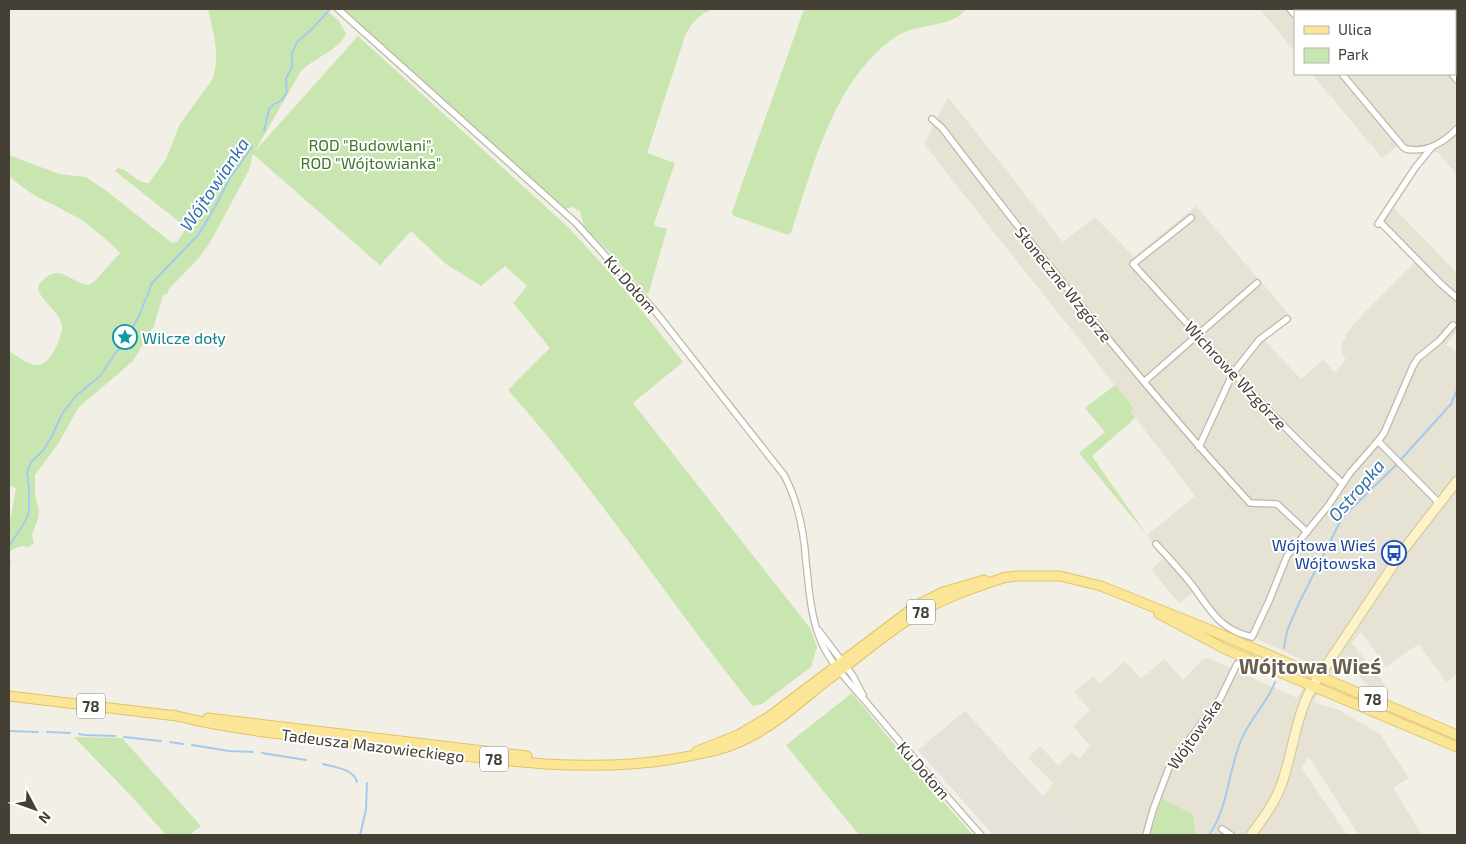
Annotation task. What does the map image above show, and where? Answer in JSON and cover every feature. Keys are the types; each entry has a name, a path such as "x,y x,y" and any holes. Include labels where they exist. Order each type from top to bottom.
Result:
{"main road":[{"path":"1251,835 1273,804 1280,787 1300,714 1312,687 1400,554 1457,481"},
{"name":"Tadeusza Mazowieckiego","path":"9,696 356,734 405,742 605,765 643,763 676,758 720,743 754,726 841,666 905,613 930,598 968,583 1006,577 1060,576 1081,580 1184,618 1319,676"},
{"name":"Tadeusza Mazowieckiego","path":"1119,593 1225,649 1312,687"},
{"name":"78","path":"1319,676 1457,735"},
{"name":"78","path":"1312,687 1457,747"}],"street":[{"name":"Ku Dołom","path":"338,9 576,223 649,303 784,475 793,493 797,508 806,559 810,610 816,627 868,704 910,755 981,835"},
{"path":"1343,75 1402,147 1411,150 1432,147 1441,144 1457,129"},
{"name":"Słoneczne Wzgórze","path":"932,119 942,128 1019,228 1199,447 1250,503 1277,504 1307,532"},
{"path":"1432,147 1414,168 1379,223 1457,298"},
{"name":"Wichrowe Wzgórze","path":"1192,218 1133,264 1300,444 1342,483"},
{"path":"1145,381 1257,283"},
{"path":"1199,447 1233,373 1259,340 1287,319"},
{"path":"1156,544 1192,585 1212,614 1224,625 1245,636 1252,637 1287,556 1328,506 1342,483 1384,433 1418,358 1439,341 1445,333 1455,327"},
{"path":"1378,441 1439,503"},
{"name":"Wójtowska","path":"1146,835 1170,765 1220,699 1237,664"},
{"path":"1222,829 1231,835"}],"shaded area":[{"path":"1260,9 1321,10 1294,10 1294,51"},
{"path":"1313,75 1456,75 1457,174 1437,152 1408,153 1397,146 1382,158"},
{"path":"948,97 1063,242 1095,217 1134,257 1196,206 1292,318 1273,331 1265,341 1301,379 1323,360 1335,372 1346,360 1342,354 1341,343 1347,337 1345,335 1363,314 1415,262 1380,226 1394,208 1457,273 1457,331 1446,345 1457,352 1457,674 1446,682 1419,644 1386,667 1361,632 1352,643 1386,686 1380,690 1366,684 1344,658 1313,702 1337,709 1380,734 1409,778 1393,788 1422,835 1359,835 1309,757 1301,767 1347,835 1082,835 1043,796 1053,783 1028,758 1040,746 1058,765 1072,752 1080,759 1090,746 1073,726 1090,710 1074,692 1093,676 1100,683 1125,661 1141,679 1164,659 1183,680 1203,659 1208,658 1297,698 1315,666 1228,625 1211,613 1192,593 1179,603 1151,570 1165,557 1147,535 1195,496 1131,412 1134,409 924,144"},
{"path":"965,711 1043,796 1082,835 993,835 918,750"}],"green space":[{"name":"ROD \"Budowlani\", ROD \"Wójtowianka\"","path":"208,9 325,9 339,21 346,34 332,49 301,71 255,151 358,36 568,227 627,293 683,362 633,403 810,628 817,647 811,667 762,704 753,706 572,467 508,390 550,348 513,303 527,286 505,266 481,286 446,264 411,231 381,266 253,154 249,170 211,241 198,259 169,289 167,294 163,295 154,326 133,361 79,407 58,444 35,475 35,495 39,509 38,519 32,535 34,543 29,547 21,546 16,548 9,553 9,527 16,488 9,485 9,351 32,364 41,364 46,361 54,351 62,326 57,314 39,292 38,287 41,282 54,273 60,273 89,285 95,281 120,253 83,221 33,194 16,182 9,175 9,155 59,174 86,177 172,243 177,242 185,230 183,225 115,171 118,168 122,169 141,181 149,183 166,159 180,124 212,80 215,71 216,53"},
{"path":"338,9 713,9 696,20 685,36 647,153 675,163 654,224 667,229 649,292 646,294 615,258 584,227 580,211 572,207 566,209"},
{"path":"804,9 966,9 952,19 914,29 897,36 875,54 857,75 829,125 808,179 791,233 788,235 734,216 732,212"},
{"path":"1115,385 1134,409 1131,412 1135,418 1092,456 1147,535 1079,453 1105,432 1085,408"},
{"path":"852,693 916,771 973,835 859,835 786,745"},
{"path":"74,737 122,738 201,826 190,835 166,835"},
{"path":"1162,798 1193,815 1195,835 1150,835"}],"waterway":[{"name":"Wójtowianka","path":"264,131 269,109 282,100 287,92 286,79 292,67 292,53 297,42 330,9"},
{"name":"Wójtowianka","path":"9,546 25,522 29,512 27,472 31,462 42,452 62,414 76,396 101,375 116,352 122,347 140,314 152,283 199,234 230,178 252,147"},
{"name":"Ostropka","path":"1284,648 1287,631 1299,603 1342,518 1395,466 1451,404 1457,390"},
{"name":"Ostropka","path":"1209,835 1224,802 1236,754 1243,735 1272,690 1275,682"},
{"path":"9,731 38,732"},
{"path":"47,732 70,733"},
{"path":"79,734 115,736"},
{"path":"124,737 161,741"},
{"path":"170,742 183,744"},
{"path":"192,745 229,751 253,752"},
{"path":"262,753 306,760"},
{"path":"323,764 348,771 357,782"},
{"path":"360,835 366,810 367,783"}],"place":[{"name":"Wilcze doły","path":"125,337"},
{"name":"Wójtowa Wieś Wójtowska","path":"1394,553"}],"district":[{"name":"Wójtowa Wieś","path":"1310,665"}]}
